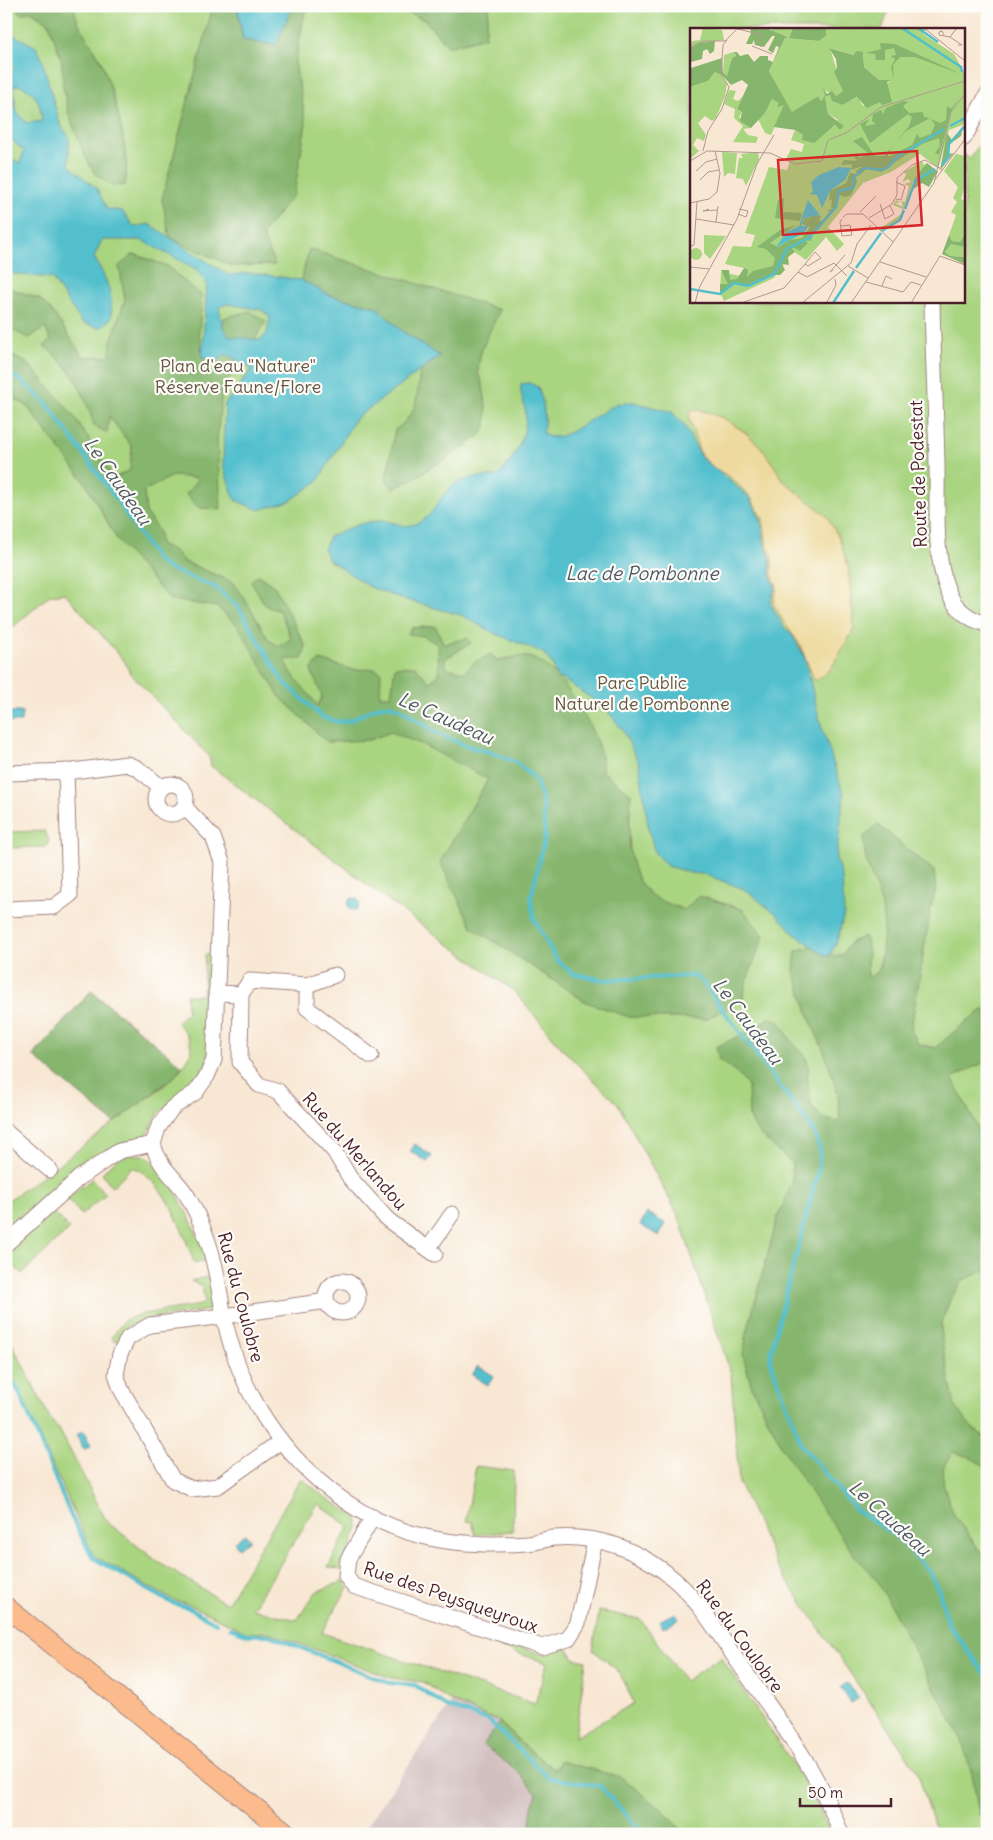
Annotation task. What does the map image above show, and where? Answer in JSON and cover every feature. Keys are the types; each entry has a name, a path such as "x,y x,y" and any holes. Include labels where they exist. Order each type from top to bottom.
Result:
{"main road":[{"path":"6,1607 288,1834"}],"street":[{"path":"966,134 987,95"},
{"name":"Route de Podestat","path":"932,302 942,574 955,604 972,619 987,624"},
{"path":"6,773 100,769 116,764 127,764 137,768 161,787"},
{"path":"6,909 54,907 70,895 66,771"},
{"path":"171,784 180,787 185,796 184,806 176,813 163,812 156,800 161,787 171,784"},
{"path":"6,1244 87,1173 119,1151 153,1144 158,1128 172,1108 196,1092 207,1076 214,1060 222,862 213,836 184,806"},
{"path":"216,993 241,994 250,981 308,984 334,975"},
{"path":"308,984 308,1008 371,1056"},
{"name":"Rue du Merlandou","path":"241,994 240,1062 260,1085 278,1090 334,1152 350,1178 388,1220 432,1252 452,1214"},
{"path":"6,1132 50,1170"},
{"name":"Rue du Coulobre","path":"153,1144 158,1160 187,1196 201,1223 215,1262 230,1341 251,1396 281,1441 305,1470 328,1490 374,1517 399,1529 427,1538 460,1542 529,1543 556,1538 595,1540 624,1548 648,1560 678,1582 701,1608 807,1762 841,1834"},
{"path":"281,1441 218,1486 192,1489 173,1480 121,1389 116,1374 120,1354 128,1338 150,1325 225,1316 327,1300"},
{"name":"Rue des Peysqueyroux","path":"374,1517 348,1559 346,1576 352,1586 542,1647 568,1639 578,1623 591,1551 595,1540"}],"shaded area":[{"path":"452,1702 500,1722 483,1745 516,1770 537,1795 532,1807 529,1834 361,1834"}],"green space":[{"name":"Parc Public Naturel de Pombonne","path":"6,6 890,6 882,28 690,28 690,302 966,302 966,156 971,158 987,131 987,1834 937,1834 917,1771 777,1566 739,1483 731,1374 678,1215 618,1104 565,1052 514,991 397,907 211,766 209,756 130,673 125,662 65,593 50,595 6,633"},
{"path":"16,6 74,6 81,28 101,61 116,105 126,158 125,185 113,186 95,174 85,156 69,115 63,87 62,62 49,23 31,11 21,14"},
{"path":"213,6 237,6 243,40 275,45 292,6 319,6 305,12 295,63 306,123 294,194 262,234 275,265 232,266 170,238 162,199"},
{"path":"392,6 489,6 485,37 448,47 425,20"},
{"path":"309,249 500,310 480,356 478,372 483,386 486,409 486,422 483,432 440,462 393,489 386,480 395,430 408,417 415,405 420,372 440,356 402,331 376,307 329,295 301,280"},
{"path":"134,254 167,266 202,296 199,332 204,364 218,365 224,318 250,311 266,322 222,389 217,442 221,509 199,508 186,495 198,478 172,476 144,491 146,513 159,532 160,544 175,551 183,561 232,582 243,596 269,640 279,646 291,639 280,611 266,606 251,581 258,575 275,587 306,647 302,659 285,659 295,678 318,706 322,696 311,670 320,660 354,670 374,669 381,672 380,696 391,696 395,667 415,666 429,682 439,675 438,645 424,636 408,634 411,628 435,626 444,644 467,638 471,643 445,659 447,668 464,672 475,662 490,654 497,660 528,657 540,662 551,670 573,696 590,726 601,754 602,771 631,794 630,853 638,880 647,891 659,900 684,910 699,896 742,909 764,936 746,982 742,1000 706,1019 629,1017 586,1002 472,927 440,862 488,779 423,745 391,732 369,740 327,742 279,696 238,626 217,607 170,600 118,541 86,484 26,405 6,394 6,353 29,364 73,415 114,478 130,470 132,447 109,416 107,433 94,425 76,381 63,363 44,346 51,340 45,328 29,338 6,327 6,287 40,299 55,315 83,357 110,356 111,341 125,300 119,266"},
{"path":"877,824 934,871 936,889 931,907 911,1029 918,1044 935,1048 967,1021 983,1010 987,1011 987,1061 952,1078 987,1146 987,1269 962,1281 950,1300 941,1323 942,1343 955,1406 972,1428 987,1438 987,1467 969,1457 953,1452 942,1469 944,1487 954,1515 987,1560 987,1824 979,1814 972,1774 961,1738 878,1582 855,1556 813,1496 782,1447 752,1388 743,1355 747,1332 777,1219 792,1184 792,1163 758,1133 749,1116 748,1086 735,1071 719,1060 716,1047 751,1030 769,1018 779,1021 794,1045 805,1055 809,1069 807,1076 811,1105 822,1118 836,1122 840,1119 838,1094 826,1056 812,1024 794,971 796,951 812,946 826,956 842,955 850,943 864,936 868,952 867,967 869,978 879,970 883,942 883,914 879,896 868,868 864,847 864,837"},
{"path":"45,831 49,841 46,847 6,848 6,832"},
{"path":"208,954 213,957 208,1056 201,1076 158,1114 146,1137 116,1146 67,1180 6,1234 6,1202 164,1086 184,1065 191,1052 191,1047 186,1034 177,1023 187,1012 186,995 203,995 205,955"},
{"path":"91,991 182,1066 174,1077 114,1123 33,1056"},
{"path":"143,1155 153,1161 162,1171 181,1202 208,1260 194,1263 178,1222 163,1194 154,1182 132,1167 112,1187 102,1173 118,1158"},
{"path":"92,1179 106,1194 81,1215 67,1198"},
{"path":"52,1211 69,1229 22,1274 6,1258 6,1254"},
{"path":"212,1276 218,1301 210,1310 146,1319 127,1327 117,1342 111,1338 125,1320 141,1314 201,1305 205,1302 202,1286 191,1281"},
{"path":"6,1332 51,1420 59,1429 107,1522 158,1562 227,1604 301,1478 324,1496 358,1518 358,1528 341,1569 328,1568 349,1526 318,1504 252,1609 297,1620 316,1592 344,1581 348,1587 322,1633 535,1704 547,1663 493,1645 495,1639 542,1654 566,1646 574,1658 586,1661 575,1737 634,1703 619,1672 593,1650 599,1611 640,1619 685,1681 721,1657 808,1786 831,1834 685,1834 664,1811 555,1770 523,1745 500,1722 452,1702 423,1682 391,1678 268,1632 248,1633 188,1604 173,1600 94,1556 6,1363"},
{"path":"476,1466 514,1471 513,1531 475,1535 472,1522 466,1521"},
{"path":"500,1722 523,1745 555,1770 560,1761 621,1777 664,1811 685,1834 529,1834 532,1807 537,1794 516,1770 483,1745"}],"sand":[{"path":"691,409 707,412 725,419 746,433 761,447 785,482 827,516 839,538 848,566 854,629 830,670 815,681 799,643 773,603 777,587 772,574 772,555 767,545 763,519 750,496 730,477 714,468 701,456 689,419"}],"water":[{"path":"237,6 292,6 276,45 243,40"},
{"path":"6,31 36,47 41,56 60,124 69,137 69,165 97,189 107,209 122,211 134,227 149,224 228,275 252,273 301,280 329,295 376,307 402,331 440,356 355,419 318,481 290,501 259,510 235,500 223,466 225,404 252,369 226,354 213,365 202,356 207,284 196,269 141,240 102,240 94,257 110,293 111,318 100,328 82,323 52,278 6,273 6,156 20,163 24,151 6,135 6,66 13,70 15,67 9,63 12,56 6,52","holes":["19,85 34,94 39,103 42,121 26,123 16,110 13,86","228,304 262,310 270,317 267,334 260,340 229,336 223,327 219,307"]},
{"name":"Lac de Pombonne","path":"529,383 538,387 544,409 543,433 550,437 558,437 571,432 616,404 633,402 672,412 684,425 701,457 749,497 761,520 765,546 770,557 770,574 775,587 770,603 804,656 821,725 844,795 836,859 842,878 844,914 837,941 831,954 826,956 794,933 775,913 744,889 704,874 691,873 667,866 655,853 649,831 639,763 622,729 605,708 563,679 557,678 553,665 543,653 494,633 461,615 399,598 370,587 329,560 324,550 329,537 353,526 373,521 386,521 409,526 425,519 447,491 456,483 473,478 498,476 515,453 523,436 526,418 521,384"},
{"path":"6,712 22,712 21,722 6,722"},
{"path":"352,898 356,898 360,904 356,910 352,910 348,906 348,902"},
{"path":"415,1144 432,1156 427,1162 410,1151"},
{"path":"647,1213 666,1224 659,1236 640,1225"},
{"path":"478,1366 494,1376 488,1385 472,1375"},
{"path":"83,1431 91,1446 84,1450 76,1435"},
{"path":"245,1534 250,1540 238,1548 234,1542"},
{"path":"467,1602 483,1607 480,1616 464,1611"},
{"path":"675,1613 679,1619 663,1628 659,1621"},
{"path":"847,1683 859,1698 851,1703 840,1688"}],"waterway":[{"name":"Le Caudeau","path":"6,372 22,381 47,404 114,496 156,559 167,568 215,587 239,608 282,680 322,717 339,722 351,720 377,707 389,705 399,708 436,733 464,745 493,753 517,763 536,780 543,803 545,836 531,898 534,919 556,959 572,973 603,980 695,976 703,983 815,1133 820,1150 819,1168 770,1360 802,1446 856,1510 896,1536 929,1571 939,1591 949,1625 987,1676"},
{"path":"6,1369 19,1392 71,1516 93,1558 172,1603 187,1607 216,1623"},
{"path":"230,1628 249,1635 269,1635 389,1683 415,1685 447,1707 488,1720 549,1778 600,1786 644,1834"}],"park label":[{"name":"Plan d'eau \"Nature\" Réserve Faune/Flore","path":"238,375"}]}
